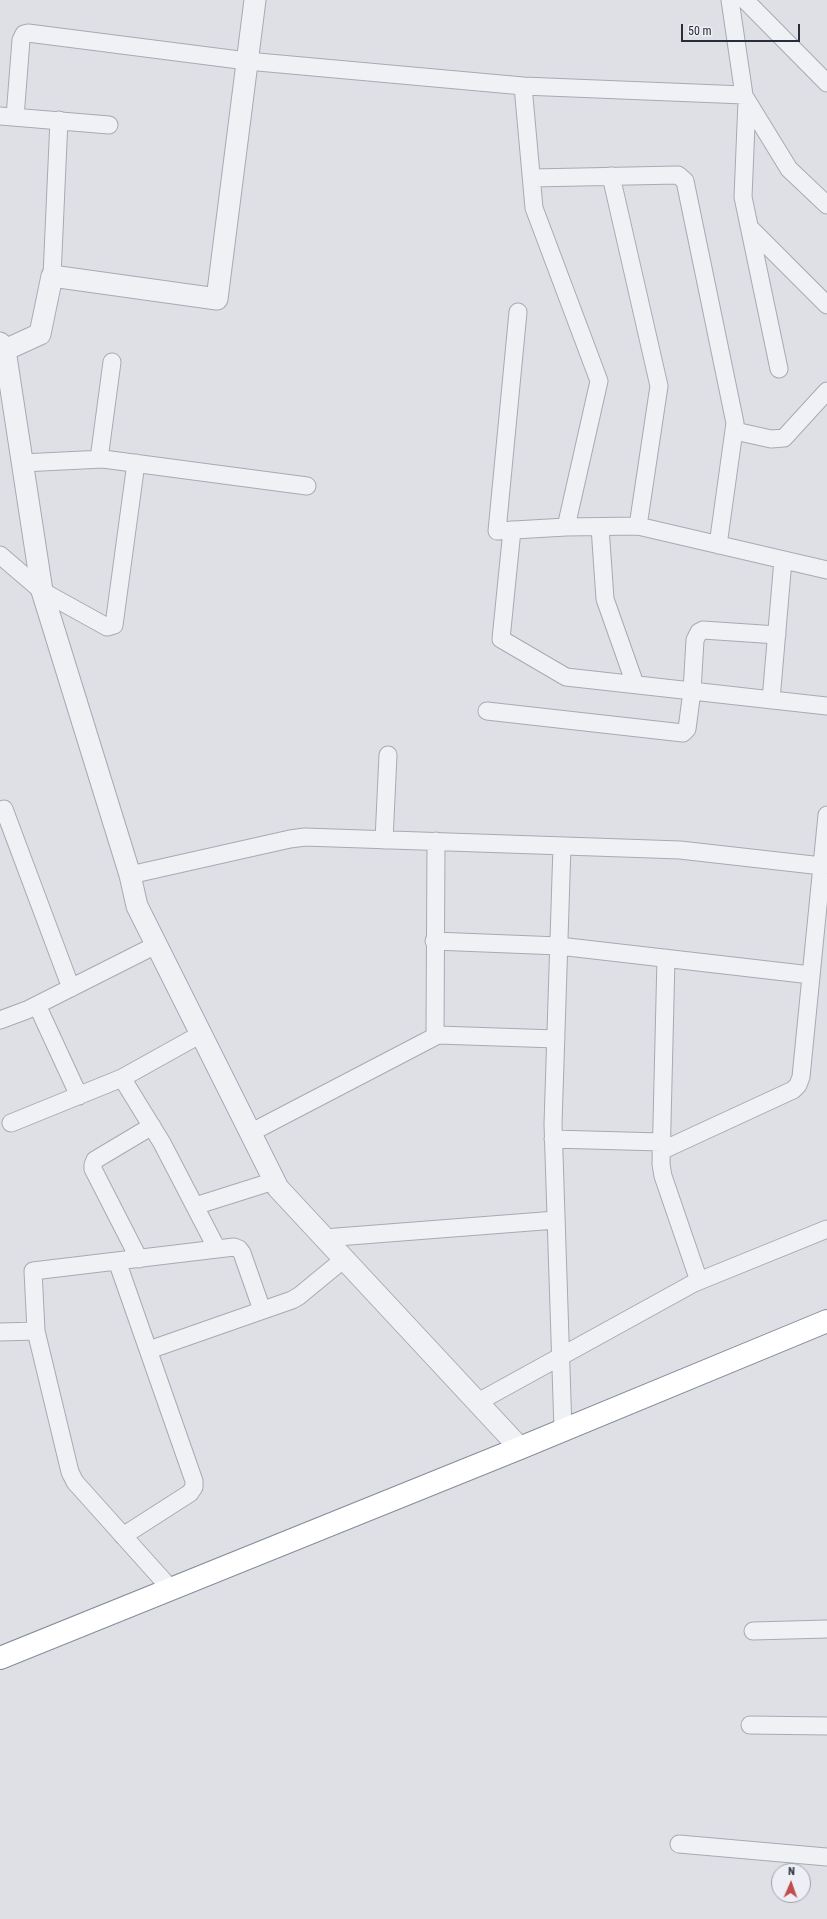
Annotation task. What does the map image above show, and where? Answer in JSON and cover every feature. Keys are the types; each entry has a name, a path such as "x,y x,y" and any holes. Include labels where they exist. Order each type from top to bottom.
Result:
{"highway":[{"path":"0,1658 170,1588 825,1326"}],"street":[{"path":"52,276 217,299 255,0"},
{"path":"730,0 745,98 743,188 779,369"},
{"path":"745,0 827,84"},
{"path":"109,124 8,116 21,40 24,34 28,33 247,61 523,86 745,98"},
{"path":"523,86 534,208 599,381 566,527"},
{"path":"745,98 789,169 827,205"},
{"path":"59,120 52,276 40,334 2,346 42,591 130,875 138,906 156,945 278,1188 520,1448"},
{"path":"532,178 678,175 685,181 732,406 735,431 718,545"},
{"path":"611,176 658,386 638,526"},
{"path":"750,228 827,305"},
{"path":"518,312 497,531 566,527 638,526 827,570"},
{"path":"99,459 112,362"},
{"path":"735,431 771,439 784,438 827,391"},
{"path":"22,463 99,459 306,486"},
{"path":"0,555 42,591 107,627 114,625 136,463"},
{"path":"600,527 605,599 635,684"},
{"path":"512,530 502,639 566,677 827,706"},
{"path":"771,700 784,560"},
{"path":"487,711 683,733 687,729 692,691 695,640 699,632 703,630 777,635"},
{"path":"384,840 388,755"},
{"path":"4,809 71,988"},
{"path":"553,1139 661,1146 793,1090 798,1085 801,1077 827,815"},
{"path":"130,875 298,837 690,850 822,866"},
{"path":"435,1036 434,941 436,841"},
{"path":"562,846 553,1139 564,1430"},
{"path":"434,941 559,946 811,975"},
{"path":"0,1020 37,1005 156,945"},
{"path":"666,958 661,1146 663,1176 699,1281"},
{"path":"37,1005 79,1096"},
{"path":"11,1123 122,1078 201,1034"},
{"path":"250,1133 435,1036 443,1034 556,1039"},
{"path":"122,1078 152,1126 217,1250"},
{"path":"139,1259 93,1169 93,1164 95,1160 152,1126"},
{"path":"195,1206 274,1181"},
{"path":"324,1238 556,1220"},
{"path":"478,1402 561,1358 699,1281 827,1229"},
{"path":"170,1588 75,1482 70,1472 36,1331 33,1271 234,1247 239,1249 242,1253 262,1310"},
{"path":"149,1350 299,1296 344,1259"},
{"path":"117,1261 193,1475 194,1487 190,1493 123,1536"},
{"path":"0,1332 36,1331"},
{"path":"753,1631 827,1629"},
{"path":"750,1726 827,1726"},
{"path":"679,1844 827,1857"}]}
